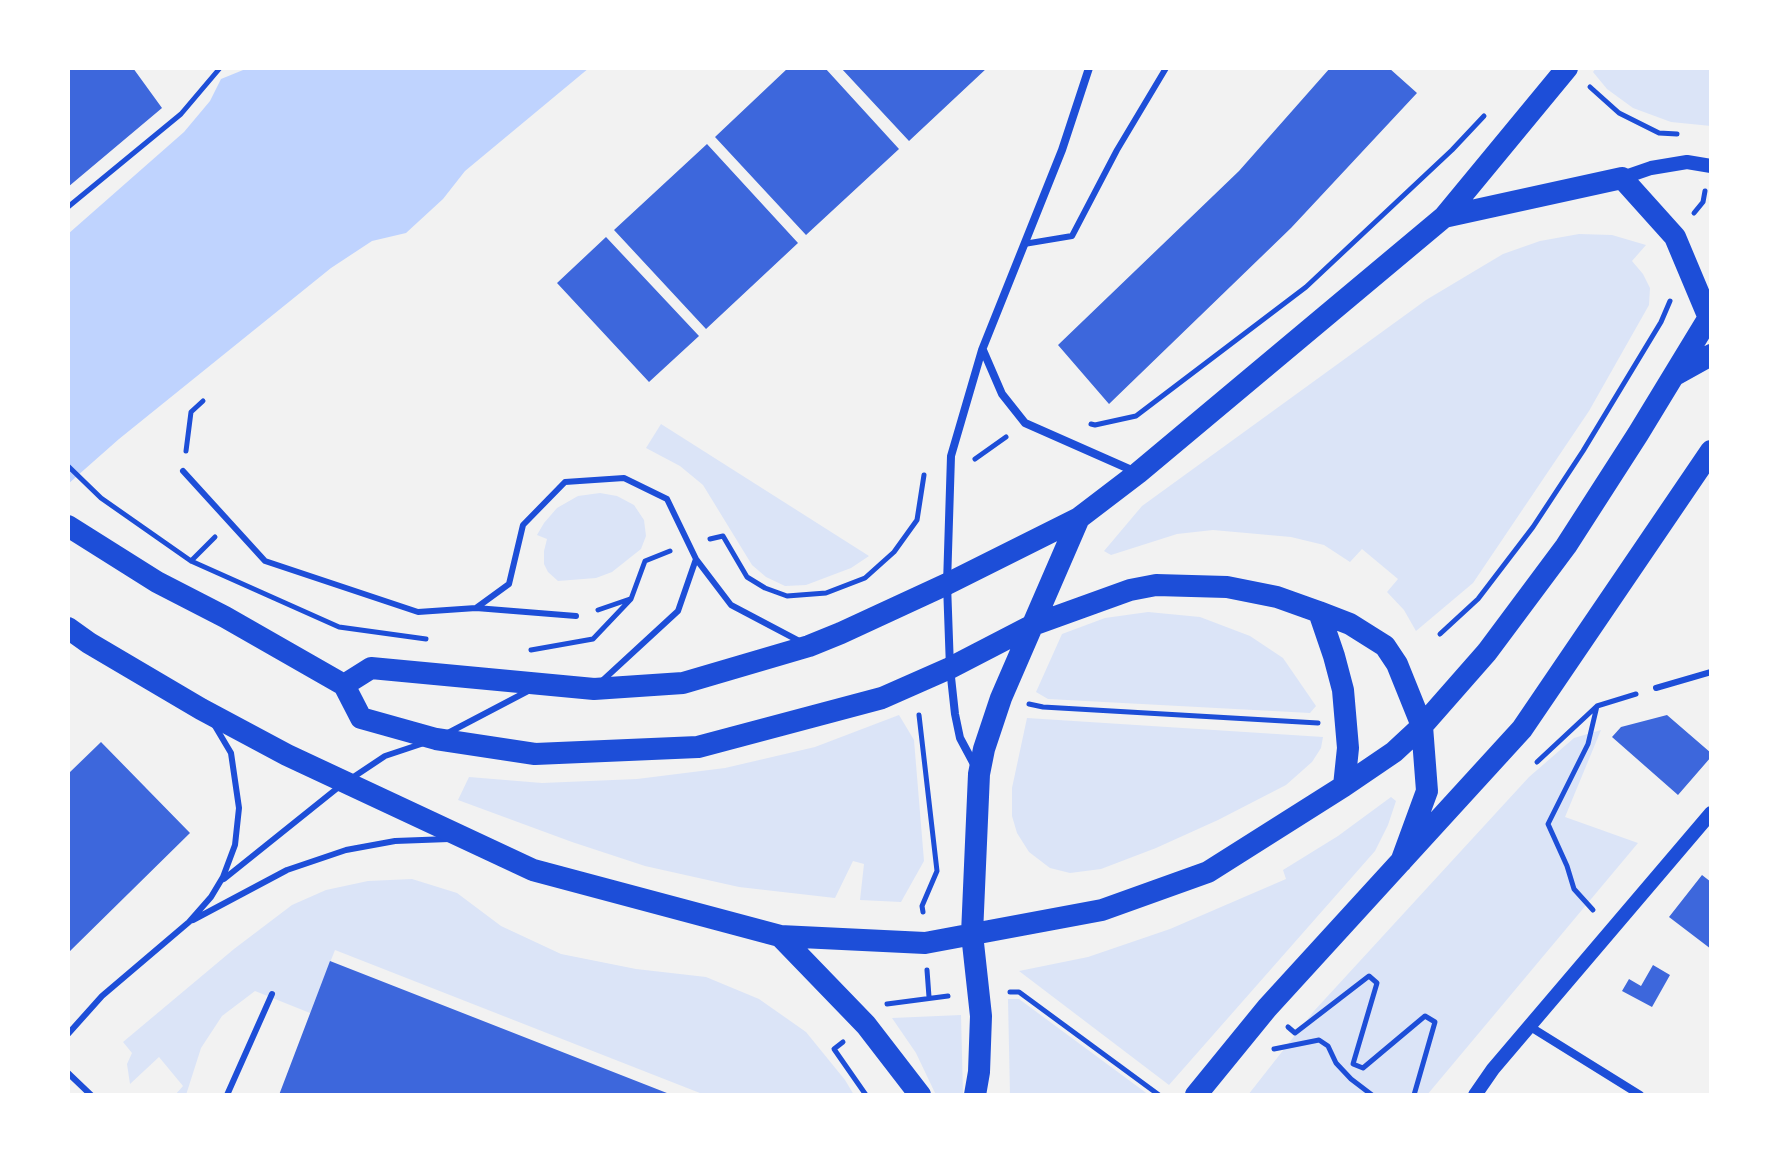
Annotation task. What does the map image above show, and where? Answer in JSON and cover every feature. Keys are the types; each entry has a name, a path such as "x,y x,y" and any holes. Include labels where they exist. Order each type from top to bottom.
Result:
{"highway":[{"path":"344,685 371,668 594,689 683,683 809,646 841,633 1079,518 1138,473 1444,217 1567,68"},
{"path":"68,628 201,709 345,783 533,870 780,936 925,943 1102,910 1208,872 1394,752 1422,726 1487,652 1566,546 1710,316 1675,237 1622,178 1444,217"},
{"path":"1673,375 1711,355"},
{"path":"1196,1095 1267,1008 1522,729 1711,451"},
{"path":"975,1095 981,1030 972,934 979,774 1001,698 1079,518"},
{"path":"70,527 157,582 344,685 361,718 436,739 535,754 698,747 882,698 910,688 1033,625 1130,590 1156,585 1227,587 1277,597 1350,624 1385,646 1397,664 1422,726 1427,791 1401,862"},
{"path":"1319,612 1334,656 1346,713 1348,748 1344,786"},
{"path":"780,936 866,1025 920,1095"}],"street":[{"path":"979,774 960,738 950,668 947,584 951,456 982,350 1062,150 1089,68"},
{"path":"1622,178 1651,168 1687,162 1710,166"},
{"path":"982,350 1002,394 1025,423 1138,473"},
{"path":"1475,1095 1610,929 1711,813"},
{"path":"1529,1026 1640,1095"}],"lane":[{"path":"1024,244 1072,236 1117,150 1166,68"},
{"path":"183,471 265,561 418,612 476,608 576,616"},
{"path":"476,608 509,584 523,525 565,482 624,478 667,499 696,559 731,605 809,646"},
{"path":"594,689 678,611 696,559"},
{"path":"1656,688 1711,672"},
{"path":"68,1034 102,996 189,922 221,882 345,783 385,756 436,739 540,684"},
{"path":"201,709 231,753 236,780 239,808 235,845 221,882"},
{"path":"189,922 287,870 355,847 395,841 461,839"},
{"path":"227,1095 272,994"},
{"path":"68,1073 91,1095"}],"path":[{"path":"68,207 181,114 220,68"},
{"path":"1588,86 1619,113 1659,133 1685,134"},
{"path":"1082,420 1095,425 1136,416 1306,287 1485,115"},
{"path":"1675,237 1703,202 1710,166"},
{"path":"1440,634 1478,599 1533,527 1653,335 1673,294"},
{"path":"183,471 191,412 203,401"},
{"path":"841,633 826,593 865,578 894,552 917,520 928,454 973,461 1025,423"},
{"path":"68,466 101,498 176,553"},
{"path":"576,616 631,599"},
{"path":"910,688 920,716 937,871 922,906 929,997 1019,992 1159,1095"},
{"path":"1527,757 1535,764 1597,706 1656,688"},
{"path":"1001,698 1043,707 1320,723 1346,713"},
{"path":"1597,706 1588,744 1548,824 1574,889 1610,929"},
{"path":"920,716 955,714"},
{"path":"1267,1008 1295,1033 1369,976 1377,983 1353,1064 1363,1068 1425,1016 1435,1022 1414,1095"},
{"path":"1271,1049 1319,1040 1328,1046 1336,1063 1351,1079 1372,1095"},
{"path":"834,1049 866,1095"}],"shaded area":[{"path":"1596,68 1711,68 1711,126 1671,122 1633,108 1607,89 1593,72"},
{"path":"1579,234 1612,235 1646,245 1632,261 1650,288 1649,305 1589,411 1473,583 1416,631 1404,610 1387,592 1398,579 1362,549 1350,562 1324,545 1291,537 1213,530 1177,534 1111,555 1104,551 1142,506 1426,300 1503,254 1540,241"},
{"path":"661,424 869,556 851,568 806,585 785,586 766,577 752,565 703,485 680,466 646,448"},
{"path":"600,493 617,496 634,505 644,520 646,536 641,549 612,572 596,578 558,581 544,564 547,539 537,535 557,508 578,496"},
{"path":"1148,612 1200,617 1250,636 1283,658 1316,706 1310,713 1048,699 1036,692 1062,634 1105,618"},
{"path":"899,715 914,740 924,861 901,902 860,900 864,864 853,861 835,898 739,887 645,866 458,800 469,777 542,783 637,779 725,768 815,747"},
{"path":"1027,718 1323,737 1321,748 1312,762 1286,785 1156,848 1101,869 1070,873 1050,868 1029,852 1017,833 1012,816 1012,788"},
{"path":"1601,730 1565,817 1638,843 1427,1095 1248,1095 1314,1011 1529,777 1574,738"},
{"path":"1391,797 1396,801 1375,851 1169,1085 1019,971 1088,957 1170,929 1286,879 1283,870 1338,836"},
{"path":"412,879 457,893 501,926 561,954 636,969 706,977 759,999 806,1032 854,1095 705,1095 335,950 310,1013 255,991 222,1016 201,1048 186,1095 175,1095 183,1086 159,1057 130,1084 127,1064 132,1053 123,1042 292,905 326,890 368,881"},
{"path":"1008,999 1019,999 1149,1095 1010,1095"},
{"path":"961,1015 963,1095 936,1095 916,1053 892,1018"}],"water":[{"path":"248,68 589,68 465,171 443,199 406,233 372,241 331,268 119,439 68,484 68,234 184,132 210,101 221,79"}],"building":[{"path":"68,68 133,68 162,108 68,187"},
{"path":"788,68 825,68 899,149 806,235 715,137"},
{"path":"841,68 987,68 909,141"},
{"path":"1330,68 1389,68 1417,93 1291,228 1109,404 1058,345 1239,171"},
{"path":"707,144 798,243 706,329 614,230"},
{"path":"606,237 699,336 649,382 557,283"},
{"path":"1667,715 1711,753 1711,757 1678,795 1612,737 1621,727"},
{"path":"101,742 190,833 68,953 68,774"},
{"path":"1702,875 1711,882 1711,949 1669,917"},
{"path":"330,961 672,1095 279,1095"},
{"path":"1653,965 1670,975 1652,1007 1622,991 1629,979 1641,986"}]}
